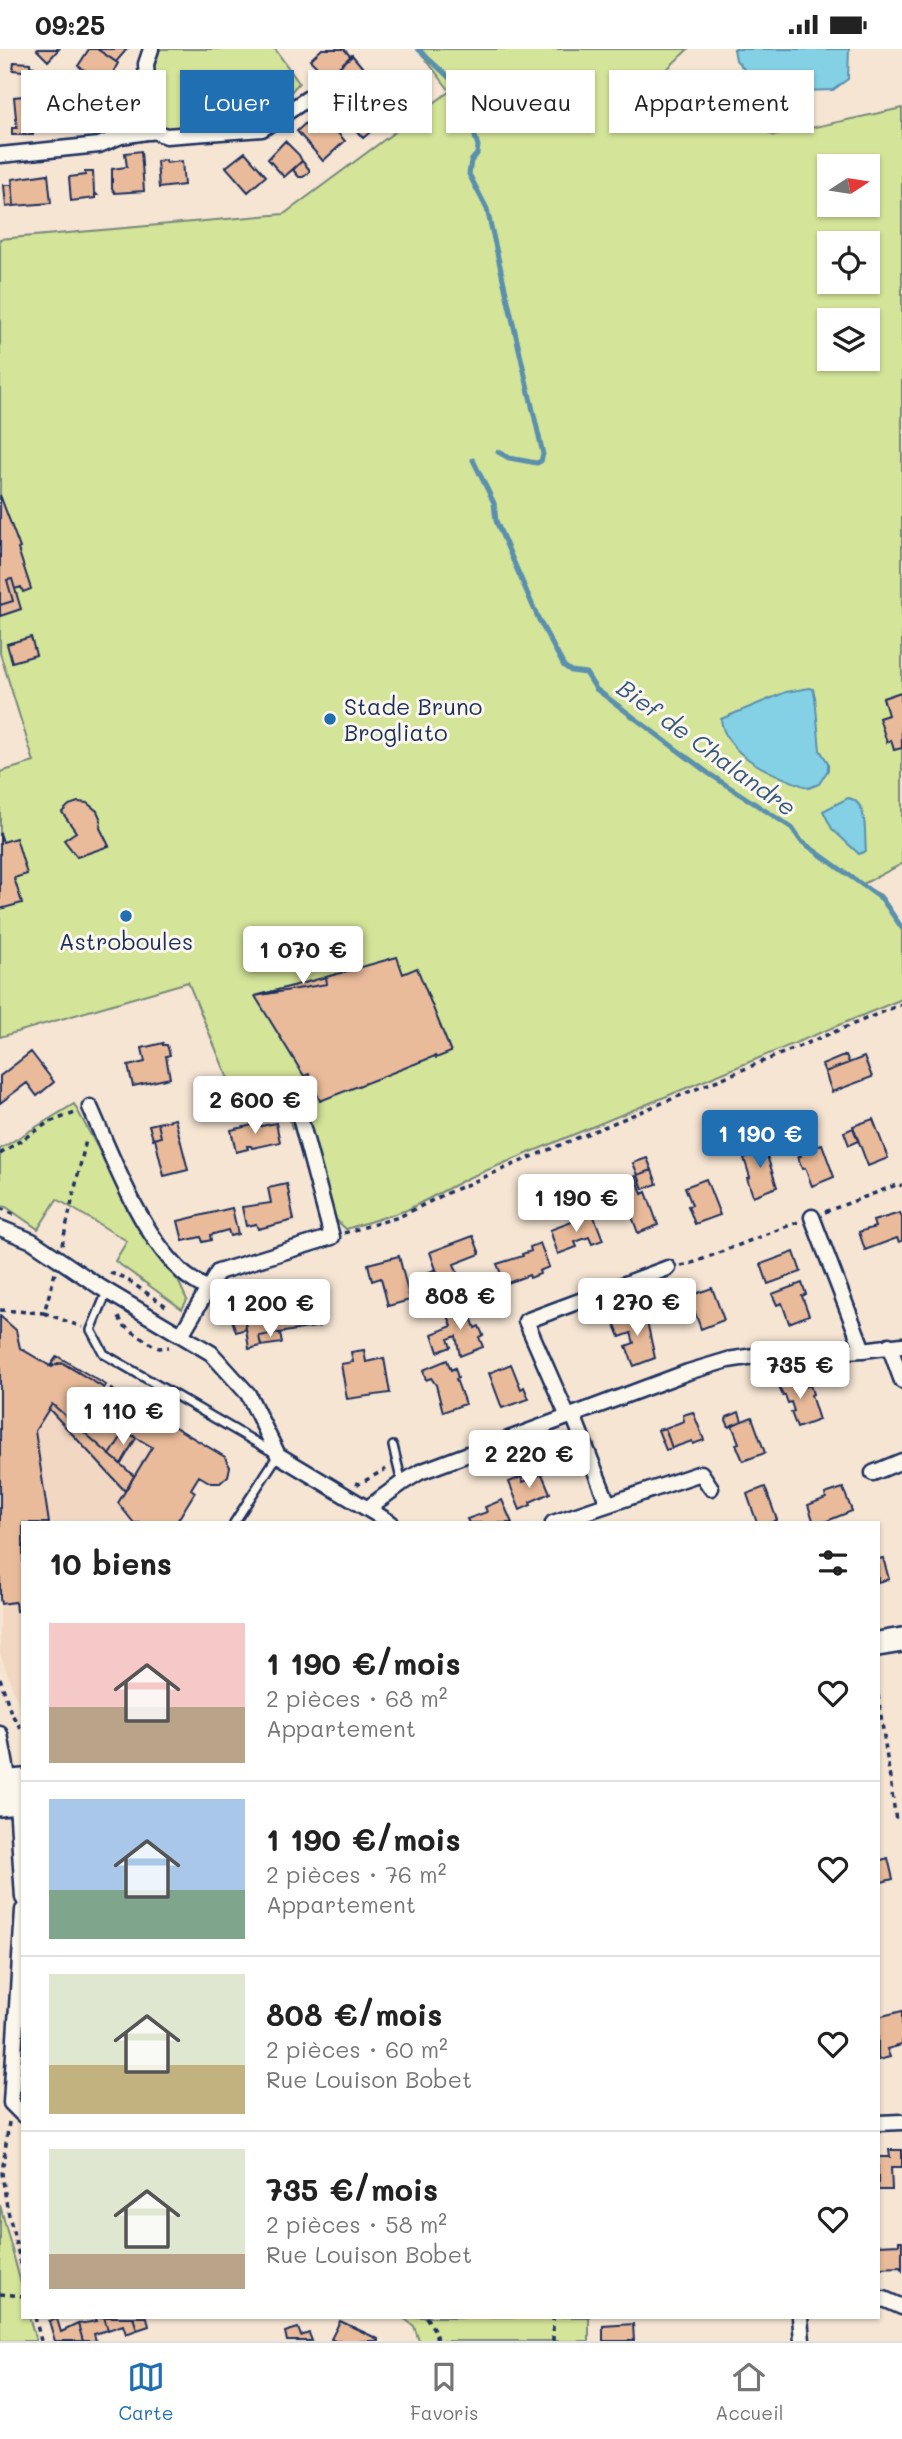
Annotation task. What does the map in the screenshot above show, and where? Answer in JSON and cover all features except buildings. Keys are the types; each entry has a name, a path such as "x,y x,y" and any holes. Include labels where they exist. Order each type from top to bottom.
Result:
{"main road":[{"path":"880,1644 902,1640"}],"street":[{"path":"146,70 151,49"},
{"path":"154,133 166,136 262,129 308,98"},
{"path":"0,155 99,145 121,136 143,133"},
{"path":"177,1341 218,1272 332,1237 302,1121 301,1106"},
{"path":"90,1107 128,1192 161,1248 181,1271 207,1289"},
{"path":"812,1217 863,1350"},
{"path":"0,1228 32,1241 57,1265 177,1341 211,1353 247,1394 278,1455 388,1521"},
{"path":"608,1504 571,1416 526,1321 668,1268"},
{"path":"368,1508 420,1472 688,1372 728,1360 863,1350 895,1345 902,1381"},
{"path":"873,1473 902,1461"},
{"path":"559,1521 701,1473 711,1488"},
{"path":"0,1734 21,1846"},
{"path":"21,1942 11,2103 21,2113"},
{"path":"880,2123 902,2122"},
{"path":"880,2300 902,2307"},
{"path":"800,2319 802,2341"}],"lane":[{"path":"105,1297 91,1330 104,1354 278,1455 235,1521"},
{"path":"393,1446 402,1483"}],"path":[{"path":"332,1237 399,1217 536,1155 902,1004"},
{"path":"0,1154 49,1122 90,1107 86,1146 44,1313"},
{"path":"668,1268 690,1264 899,1184 902,1186"},
{"path":"57,1265 66,1278"},
{"path":"105,1297 123,1325 153,1346 159,1349 177,1341"},
{"path":"0,1310 44,1313 91,1330"},
{"path":"0,1678 11,1713 21,1729"},
{"path":"880,1709 896,1821"},
{"path":"11,2103 2,2173 21,2264"},
{"path":"0,2294 21,2296"},
{"path":"36,2319 41,2341"},
{"path":"427,2319 435,2331 437,2341"},
{"path":"553,2341 554,2319"}],"shaded area":[{"path":"0,1316 16,1330 21,1348 50,1366 57,1356 106,1385 103,1390 108,1393 111,1389 225,1457 230,1467 228,1476 220,1483 211,1483 199,1476 191,1489 195,1492 177,1521 21,1521 21,1712 0,1653"}],"green space":[{"path":"160,49 275,49 290,70 180,70 180,129 170,130 166,128 166,70 154,68"},
{"path":"418,49 688,49 666,70 609,70 609,133 769,133 774,136 814,133 814,127 902,108 902,864 861,885 881,895 902,928 902,999 468,1178 407,1210 346,1229 333,1217 308,1123 292,1129 280,1084 234,1093 188,982 0,1037 0,772 34,762 0,653 0,239 284,214 393,133 432,133 432,104 446,94 446,133 595,133 595,70 446,70 446,86"},
{"path":"294,76 299,83 294,89"},
{"path":"74,1104 138,1222 176,1276 187,1300 182,1309 115,1261 127,1241 57,1199 38,1229 6,1207 0,1206 0,1149"},
{"path":"0,2205 21,2284 21,2319 30,2319 36,2341 0,2341"},
{"path":"405,2319 589,2319 589,2341 419,2341 414,2326"}],"water":[{"path":"734,49 849,49 848,79 833,90 814,91 814,70 744,70 736,60"},
{"path":"813,689 815,697 820,750 828,763 828,770 819,784 809,788 783,778 742,755 725,733 721,719 786,692"},
{"path":"848,798 859,805 864,820 866,851 859,854 832,829 823,811"}],"waterway":[{"name":"Bief de Chalandre","path":"418,49 455,83 463,119 472,127 478,146 469,174 487,209 543,454 541,461 537,463 509,458 498,452"},
{"name":"Bief de Chalandre","path":"473,460 494,503 496,521 539,620 564,666 571,671 586,673 596,689 708,773 792,828 801,841 882,899 902,928"}],"place":[{"name":"Stade Bruno Brogliato","path":"330,719"},
{"name":"Astroboules","path":"126,916"}]}
